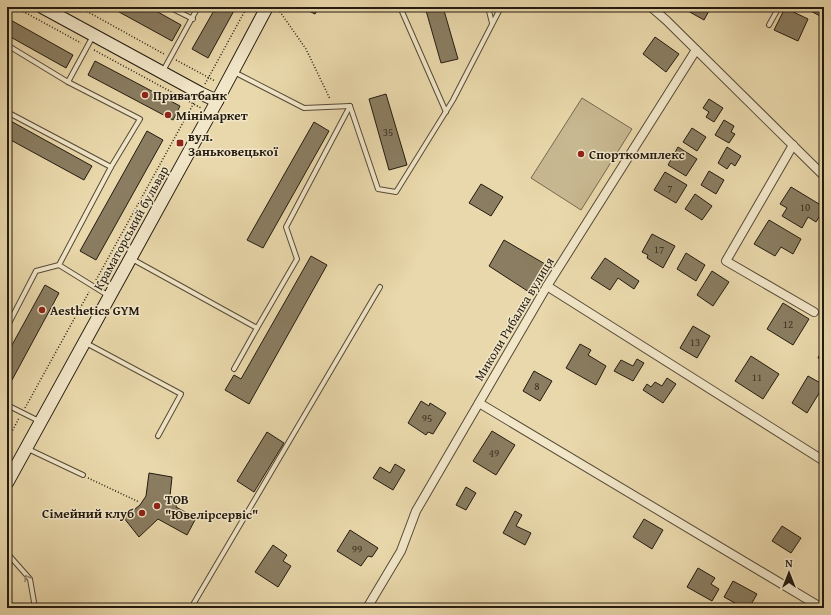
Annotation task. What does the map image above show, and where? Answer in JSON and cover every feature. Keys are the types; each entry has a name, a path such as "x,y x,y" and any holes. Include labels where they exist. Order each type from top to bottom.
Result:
{"street":[{"path":"42,7 162,73 197,98 217,101"},
{"name":"Краматорський бульвар","path":"7,483 267,7"},
{"path":"651,7 824,176"},
{"name":"Миколи Рибалка вулиця","path":"367,608 401,551 416,511 547,286 696,50"},
{"path":"793,145 726,261 814,312"},
{"path":"547,286 824,461"},
{"path":"479,403 822,608"}],"lane":[{"path":"170,7 192,19"},
{"path":"162,73 198,7"},
{"path":"400,7 446,112"},
{"path":"488,7 492,24"},
{"path":"350,106 378,189 396,192 453,100 501,7"},
{"path":"769,25 779,7"},
{"path":"68,82 94,35"},
{"path":"7,45 68,82 140,119 111,167 59,265"},
{"path":"232,71 304,108 350,106"},
{"path":"234,369 297,259 286,227 350,106"},
{"path":"7,112 111,167"},
{"path":"130,258 257,328"},
{"path":"7,327 36,270 59,265 109,296"},
{"path":"192,608 380,287"},
{"path":"84,342 181,394 158,436"},
{"path":"7,405 40,422"},
{"path":"26,448 83,475"},
{"path":"7,553 30,579 35,608"}],"path":[{"path":"15,7 88,47 197,98 210,112"},
{"path":"79,7 224,86"},
{"path":"7,441 247,7"},
{"path":"276,7 306,49 333,106"},
{"path":"83,475 139,502"}],"shaded area":[{"name":"Спорткомплекс","path":"582,98 632,129 581,210 531,178"}],"building":[{"path":"110,7 149,7 181,25 172,41"},
{"path":"216,7 236,7 208,58 192,49"},
{"path":"301,7 319,7 315,14"},
{"path":"425,7 443,7 458,59 441,63"},
{"path":"690,7 711,7 704,20 688,11"},
{"path":"803,7 824,7 824,18"},
{"path":"785,8 808,19 798,41 774,30"},
{"path":"7,18 73,55 66,68 7,35"},
{"path":"655,37 679,54 666,72 643,54"},
{"path":"95,61 180,106 173,120 88,75"},
{"path":"386,94 407,165 389,170 369,99"},
{"path":"709,99 723,108 714,122 706,117 709,112 703,108"},
{"path":"7,119 92,166 84,180 7,138"},
{"path":"724,120 734,126 731,132 735,134 729,143 715,135"},
{"path":"314,122 329,131 263,248 247,240"},
{"path":"692,128 706,137 697,151 683,142"},
{"path":"147,131 163,140 96,260 80,251"},
{"path":"678,147 697,159 686,176 668,165"},
{"path":"727,147 741,156 735,166 731,163 727,169 718,163"},
{"path":"709,171 724,180 716,194 701,185"},
{"path":"665,172 687,185 676,203 654,190"},
{"path":"481,184 503,197 491,216 469,203"},
{"path":"791,187 824,207 816,222 808,217 802,228 782,216 787,208 780,204"},
{"path":"695,194 712,206 702,220 685,209"},
{"path":"769,220 801,239 793,254 781,247 775,256 754,244"},
{"path":"652,234 675,246 663,268 647,258 648,255 642,252"},
{"path":"504,240 545,264 529,292 489,266"},
{"path":"686,253 705,265 696,281 677,269"},
{"path":"311,256 327,265 249,404 225,390 234,375 241,379"},
{"path":"605,258 639,281 634,289 618,278 610,290 591,278"},
{"path":"712,271 729,282 713,306 697,295"},
{"path":"45,285 59,293 12,380 7,377 7,354"},
{"path":"783,303 809,319 793,345 767,329"},
{"path":"693,326 710,336 697,358 680,348"},
{"path":"580,344 591,350 588,355 606,366 596,385 566,368"},
{"path":"824,346 824,361 818,358"},
{"path":"751,356 779,374 763,399 735,381"},
{"path":"637,359 644,363 633,381 614,371 621,360 633,366"},
{"path":"534,371 552,381 540,401 523,391"},
{"path":"808,376 824,385 807,413 792,403"},
{"path":"667,378 676,384 663,403 643,390 647,384 651,387 655,382 662,386"},
{"path":"421,401 429,406 430,403 446,413 433,434 428,432 426,435 408,423"},
{"path":"492,431 515,445 496,475 473,461"},
{"path":"267,432 284,443 254,492 237,481"},
{"path":"395,464 405,470 393,490 373,478 380,467 390,473"},
{"name":"ТОВ \"Ювелірсервіс\"","path":"149,473 172,477 170,496 178,500 176,507 196,518 187,535 158,519 139,537 124,518 140,505 146,496"},
{"path":"466,487 476,493 466,510 456,505"},
{"path":"515,511 522,515 516,526 531,533 525,545 503,533"},
{"path":"644,519 663,530 652,549 633,537"},
{"path":"782,526 801,538 791,553 772,541"},
{"path":"350,530 378,548 372,557 368,556 361,566 337,551"},
{"path":"273,545 287,555 283,561 291,566 278,587 255,572"},
{"path":"698,568 715,578 711,584 719,589 712,601 687,587"},
{"path":"733,581 757,594 749,608 744,608 724,597"}],"place":[{"name":"Приватбанк","path":"145,95"},
{"name":"Мінімаркет","path":"168,115"},
{"name":"вул. Заньковецької","path":"180,143"},
{"name":"Спорткомплекс","path":"581,154"},
{"name":"Aesthetics GYM","path":"42,310"},
{"name":"ТОВ \"Ювелірсервіс\"","path":"157,506"},
{"name":"Сімейний клуб","path":"142,513"}]}
